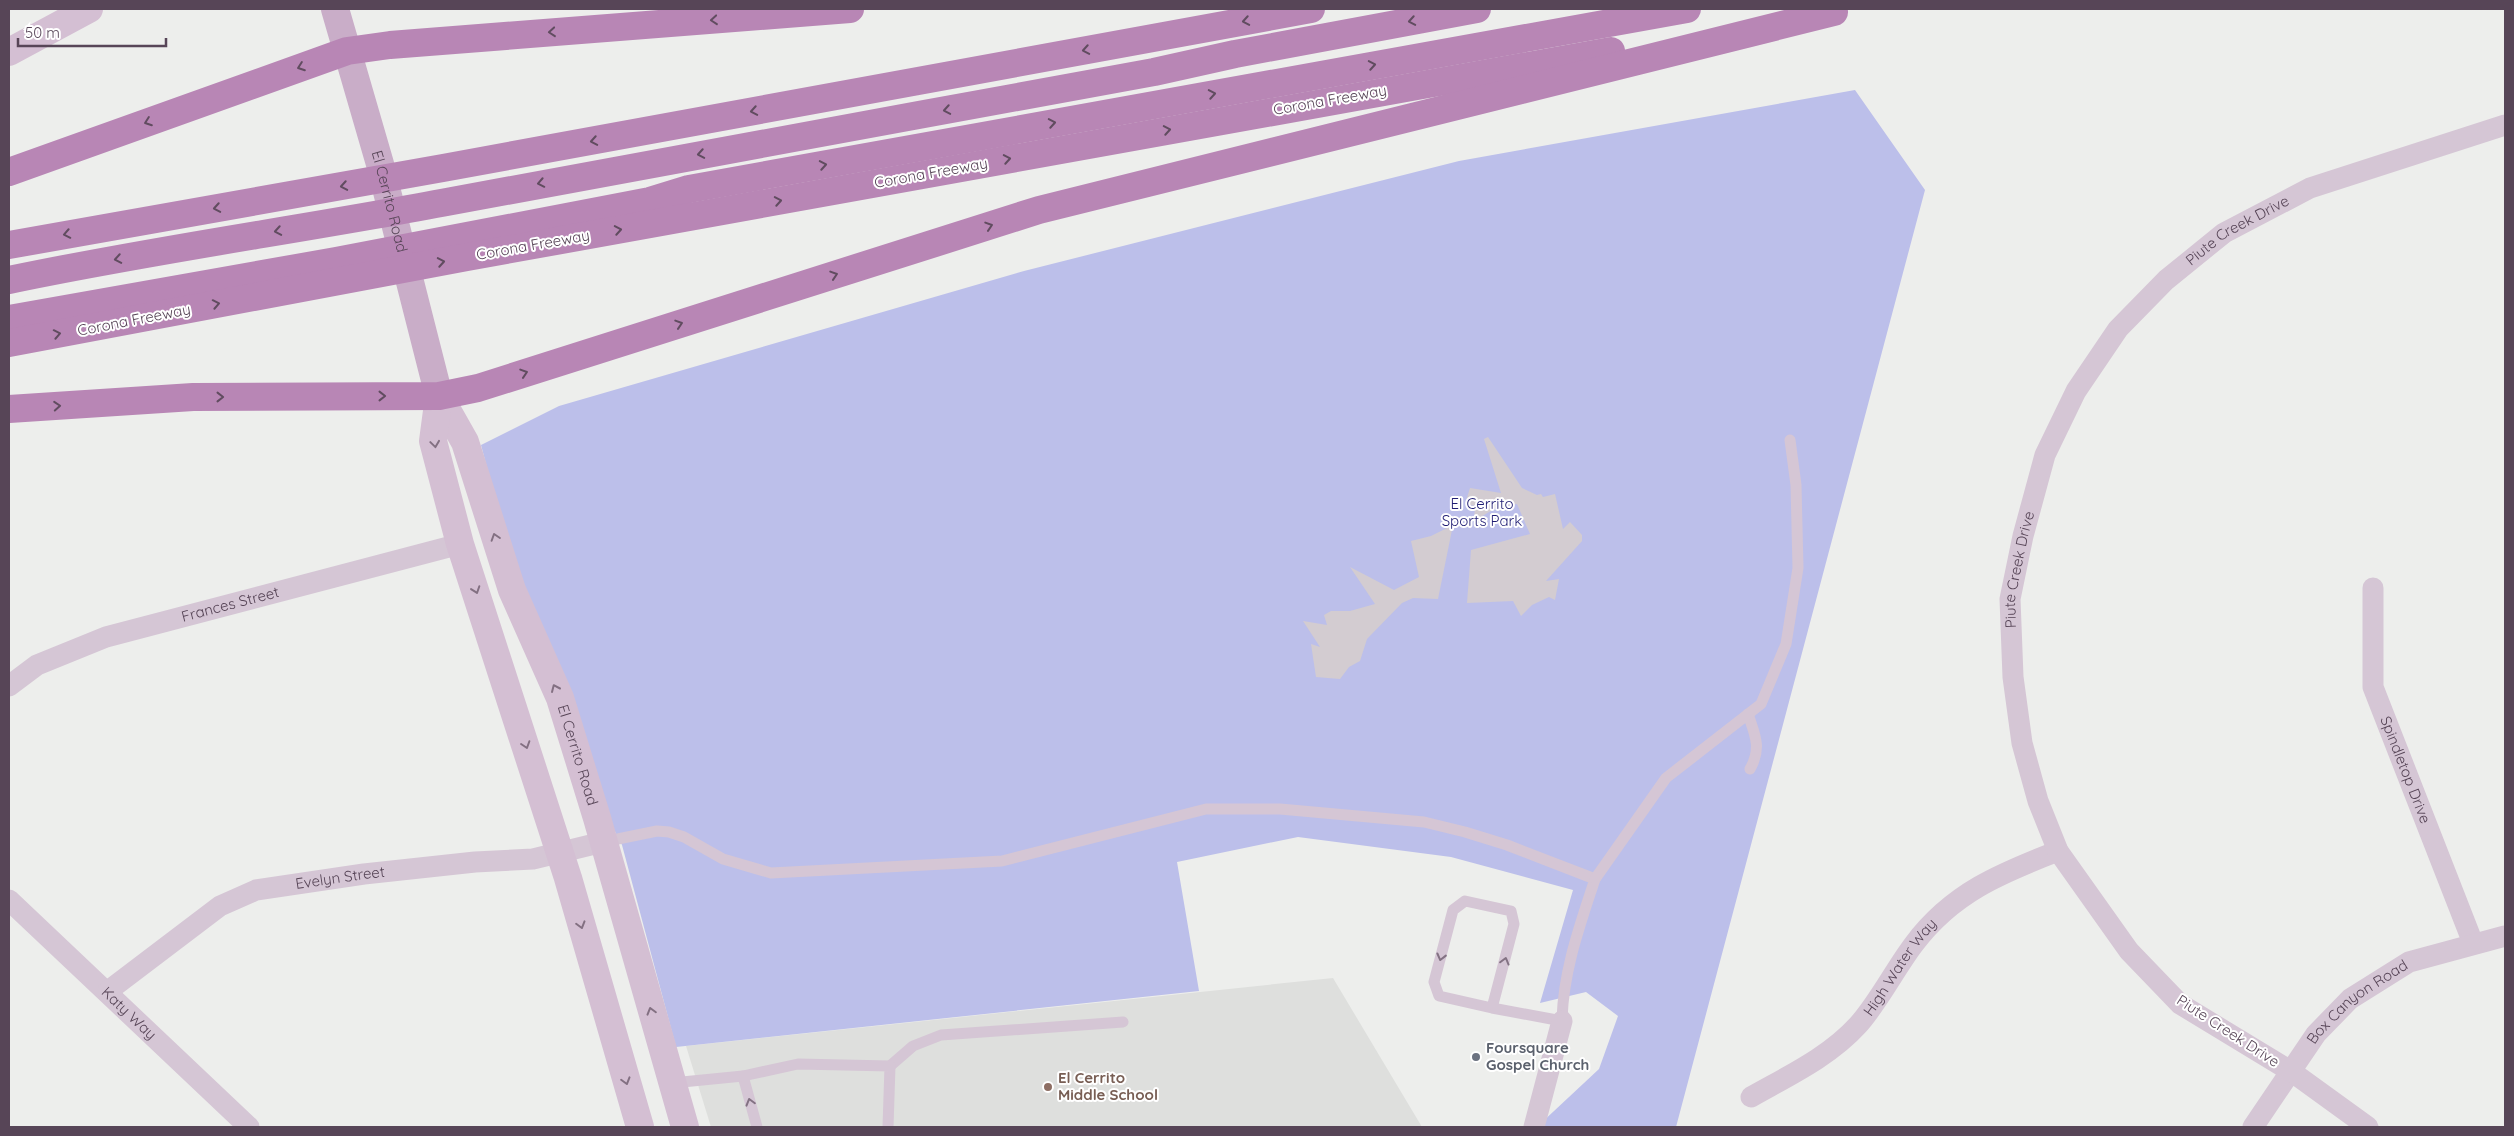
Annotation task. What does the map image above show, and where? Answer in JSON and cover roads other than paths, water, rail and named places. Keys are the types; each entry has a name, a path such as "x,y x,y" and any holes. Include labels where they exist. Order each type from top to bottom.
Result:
{"highway":[{"path":"9,172 347,51 390,45 850,9"},
{"path":"9,245 317,191 1311,9"},
{"path":"459,229 567,178 1154,72 1235,54 1477,9"},
{"path":"9,319 334,252 650,190 689,189 1687,9"},
{"path":"9,409 194,398 439,396 478,388 1040,210 1844,10"},
{"name":"Corona Freeway","path":"9,344 334,252 459,229 1433,82 1844,10"},
{"path":"791,104 1022,84 1171,57 1235,54"},
{"path":"9,280 76,266 334,252"},
{"path":"9,303 334,252"}],"main road":[{"path":"9,52 90,9"},
{"name":"El Cerrito Road","path":"335,9 380,164 439,396 465,442 512,590 560,698 685,1127"},
{"name":"El Cerrito Road","path":"439,396 432,441 460,544 560,854 640,1127"}],"street":[{"name":"Piute Creek Drive","path":"2368,1127 2323,1092 2180,1004 2129,950 2058,851 2038,801 2022,743 2013,677 2010,599 2023,536 2045,455 2076,391 2118,329 2166,280 2224,233 2310,188 2505,124"},
{"name":"Frances Street","path":"9,686 37,665 106,637 460,544"},
{"name":"Spindletop Drive","path":"2373,588 2373,687 2473,943"},
{"name":"Evelyn Street","path":"108,992 220,906 256,890 364,874 474,862 524,860 560,854 603,842"},
{"name":"High Water Way","path":"1751,1096 1826,1054 1858,1025 1915,942 1957,900 2000,873 2058,851"},
{"name":"Katy Way","path":"9,900 249,1127"},
{"name":"Box Canyon Road","path":"2253,1127 2316,1034 2350,999 2409,962 2473,943 2505,936"},
{"path":"1534,1127 1562,1021"}],"lane":[{"path":"1492,1008 1514,924 1511,911 1465,901 1453,910 1434,982 1439,996 1492,1008 1562,1021 1564,986 1581,921 1595,879 1666,778 1761,704 1786,644 1798,568 1796,485 1790,440"},
{"path":"1748,714 1756,741 1756,757 1750,769"},
{"path":"603,842 657,831 669,832 684,837 723,859 771,873 1002,861 1206,809 1280,809 1424,822 1507,845 1595,879"},
{"path":"672,1083 743,1076 798,1064 890,1066 913,1046 941,1035 1123,1022"},
{"path":"888,1127 890,1066"},
{"path":"743,1076 757,1127"}],"place":[{"name":"Foursquare Gospel Church","path":"1476,1057"},
{"name":"El Cerrito Middle School","path":"1048,1087"}],"park label":[{"name":"El Cerrito Sports Park","path":"1482,512"}]}
